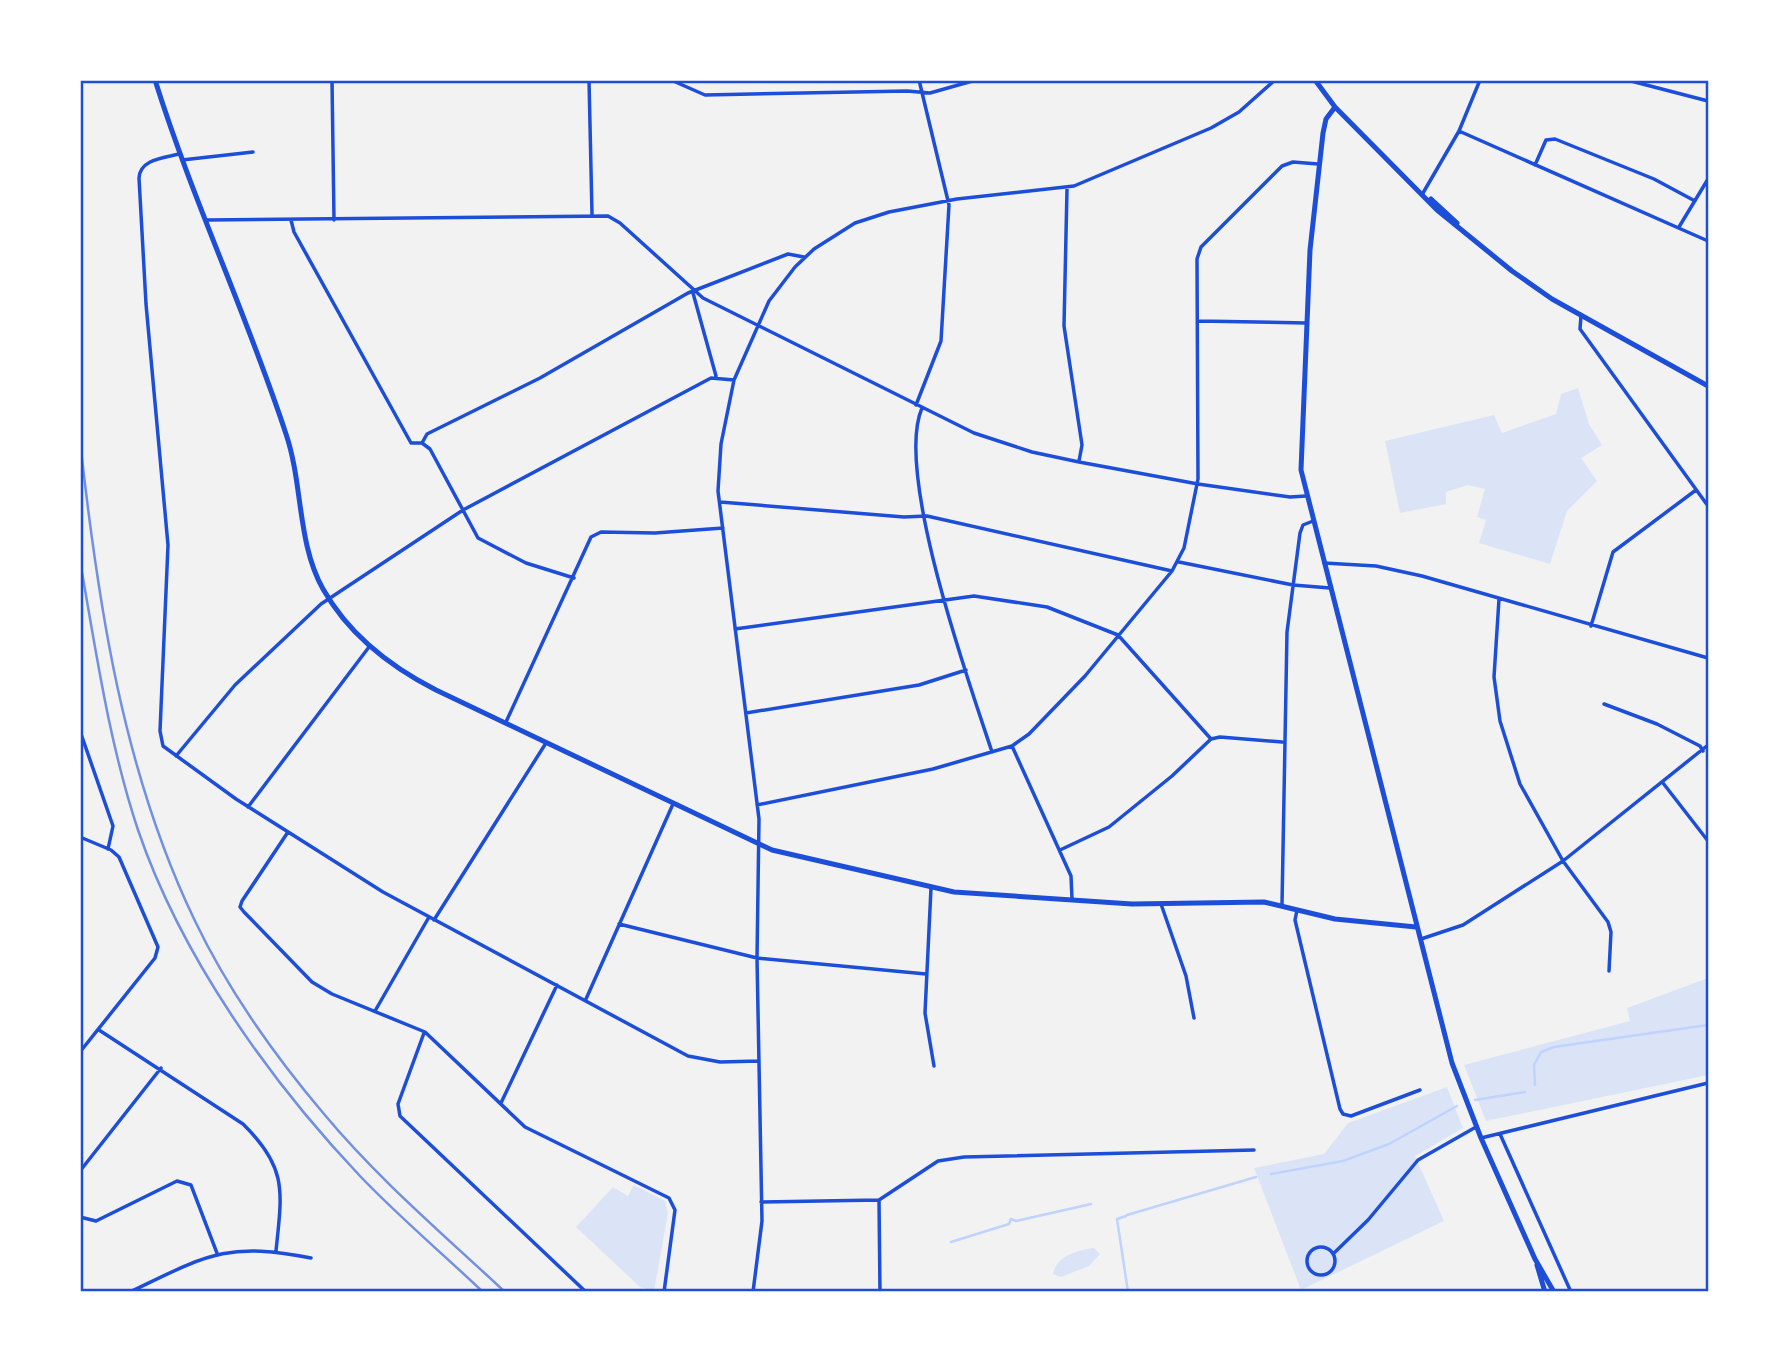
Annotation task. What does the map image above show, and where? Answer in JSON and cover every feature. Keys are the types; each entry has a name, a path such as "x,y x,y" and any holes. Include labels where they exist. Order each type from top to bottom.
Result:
{"street":[{"path":"155,80 204,220 287,438 316,575 330,599 369,647 422,683 759,844 930,887 1072,902 1258,902 1360,923 1416,927"},
{"path":"332,80 334,220"},
{"path":"589,80 592,214"},
{"path":"671,80 705,95 907,91 922,94 976,80"},
{"path":"916,405 941,341 948,201 919,80"},
{"path":"996,80 1004,80"},
{"path":"753,1292 760,1250 761,1202 757,958 759,844 757,804 720,502 721,444 734,380 756,326 769,301 804,257 855,223 890,212 948,201 1067,189 1210,128 1239,112 1275,80"},
{"path":"1315,80 1335,107 1423,193 1476,242 1530,284 1709,386"},
{"path":"1423,193 1459,131 1480,80"},
{"path":"1626,80 1709,101"},
{"path":"1335,107 1326,119 1318,164 1306,323 1300,460 1306,496 1452,1063 1476,1127 1535,1259 1554,1292"},
{"path":"1459,131 1709,241"},
{"path":"1535,165 1546,140 1555,139 1654,179 1696,201"},
{"path":"253,152 181,157 146,163 142,166 139,178 146,304 168,545 160,737 166,749 248,807 434,920 586,999 688,1056 720,1062 760,1061"},
{"path":"757,804 933,769 1012,746 1029,734 1085,677 1179,562 1198,484 1197,259 1201,247 1282,166 1293,162 1318,164"},
{"path":"1679,227 1708,180"},
{"path":"1067,189 1064,326 1082,445 1079,462"},
{"path":"204,220 592,214 608,216 620,223 693,291 756,326 916,405 1003,444 1079,462 1198,484 1290,497 1306,496"},
{"path":"290,220 294,232 411,443 422,443 430,449 478,538 499,551 573,578"},
{"path":"422,443 427,434 540,378 693,291 788,254 804,257"},
{"path":"693,291 716,376"},
{"path":"1582,314 1580,329 1709,506"},
{"path":"1198,321 1306,323"},
{"path":"176,756 263,656 330,599 463,510 716,376 734,380"},
{"path":"923,408 918,421 916,467 924,516 944,599 992,752"},
{"path":"1591,626 1613,552 1696,490"},
{"path":"720,502 924,516 1172,571"},
{"path":"1282,905 1285,880 1283,742 1287,632 1300,533 1303,525 1313,521"},
{"path":"505,724 591,537 601,532 655,533 723,528"},
{"path":"1179,562 1293,585 1330,588"},
{"path":"1324,563 1376,566 1422,576 1709,658"},
{"path":"735,629 944,599 999,597 1047,607 1118,635 1211,739"},
{"path":"1499,599 1494,677 1500,721 1520,784 1563,861 1608,922 1611,932 1609,971"},
{"path":"248,807 369,647"},
{"path":"746,713 919,685 966,670"},
{"path":"1604,704 1657,724 1700,746 1703,751"},
{"path":"80,732 113,826 108,849"},
{"path":"1060,850 1109,827 1172,776 1211,739 1220,737 1283,742"},
{"path":"434,920 546,743"},
{"path":"1419,939 1463,925 1563,861 1709,745"},
{"path":"1012,746 1071,877 1072,902"},
{"path":"1663,783 1709,841"},
{"path":"586,999 673,804"},
{"path":"288,832 240,907 312,982 425,1032 525,1127 669,1198 675,1210 664,1292"},
{"path":"80,837 117,855 156,940 158,951 80,1052"},
{"path":"930,887 925,1013 934,1066"},
{"path":"1161,904 1185,976 1194,1018"},
{"path":"1297,910 1295,920 1343,1114 1352,1116 1420,1090"},
{"path":"375,1011 429,917"},
{"path":"619,924 757,958 926,975"},
{"path":"501,1103 557,985"},
{"path":"99,1030 243,1124 276,1164 281,1206 276,1251"},
{"path":"425,1032 398,1104 400,1116 586,1292"},
{"path":"80,1171 161,1068"},
{"path":"1481,1138 1709,1083"},
{"path":"1334,1254 1326,1248 1318,1248 1310,1253 1309,1266 1315,1273 1328,1273 1334,1267 1334,1254 1368,1220 1413,1164 1476,1127"},
{"path":"1499,1133 1571,1292"},
{"path":"761,1202 879,1200 938,1161 964,1157 1254,1150"},
{"path":"80,1217 96,1221 177,1181 186,1182 191,1185 217,1253"},
{"path":"879,1200 880,1292"},
{"path":"130,1292 217,1253 276,1251 311,1258"},
{"path":"1535,1259 1545,1292"}],"shaded area":[{"path":"1578,388 1589,424 1602,445 1581,458 1597,481 1567,511 1550,564 1479,543 1486,520 1477,517 1485,489 1468,485 1446,492 1446,504 1400,513 1385,441 1494,415 1502,433 1556,414 1561,394"},
{"path":"1708,978 1708,1075 1486,1121 1464,1065 1630,1021 1627,1008"},
{"path":"1447,1087 1463,1128 1415,1156 1444,1221 1301,1290 1254,1168 1324,1154 1348,1123"},
{"path":"634,1185 665,1201 668,1213 654,1291 640,1287 576,1227 613,1187 628,1196"},
{"path":"1094,1248 1100,1254 1089,1266 1061,1277 1053,1274 1063,1258"}],"waterway":[{"path":"1535,1085 1534,1065 1541,1052 1554,1047 1708,1025"},
{"path":"1475,1100 1525,1092"},
{"path":"1271,1174 1343,1161 1389,1144 1457,1106"},
{"path":"1127,1215 1256,1177"},
{"path":"951,1242 1009,1224 1011,1219 1016,1221 1091,1204"},
{"path":"1126,1216 1117,1219 1128,1292"}],"railway":[{"path":"80,441 95,564 117,686 149,806 195,921 222,972 254,1022 324,1114 389,1184 505,1292"},
{"path":"80,561 104,697 128,797 156,877 203,970 261,1058 326,1139 389,1206 483,1292"}]}
